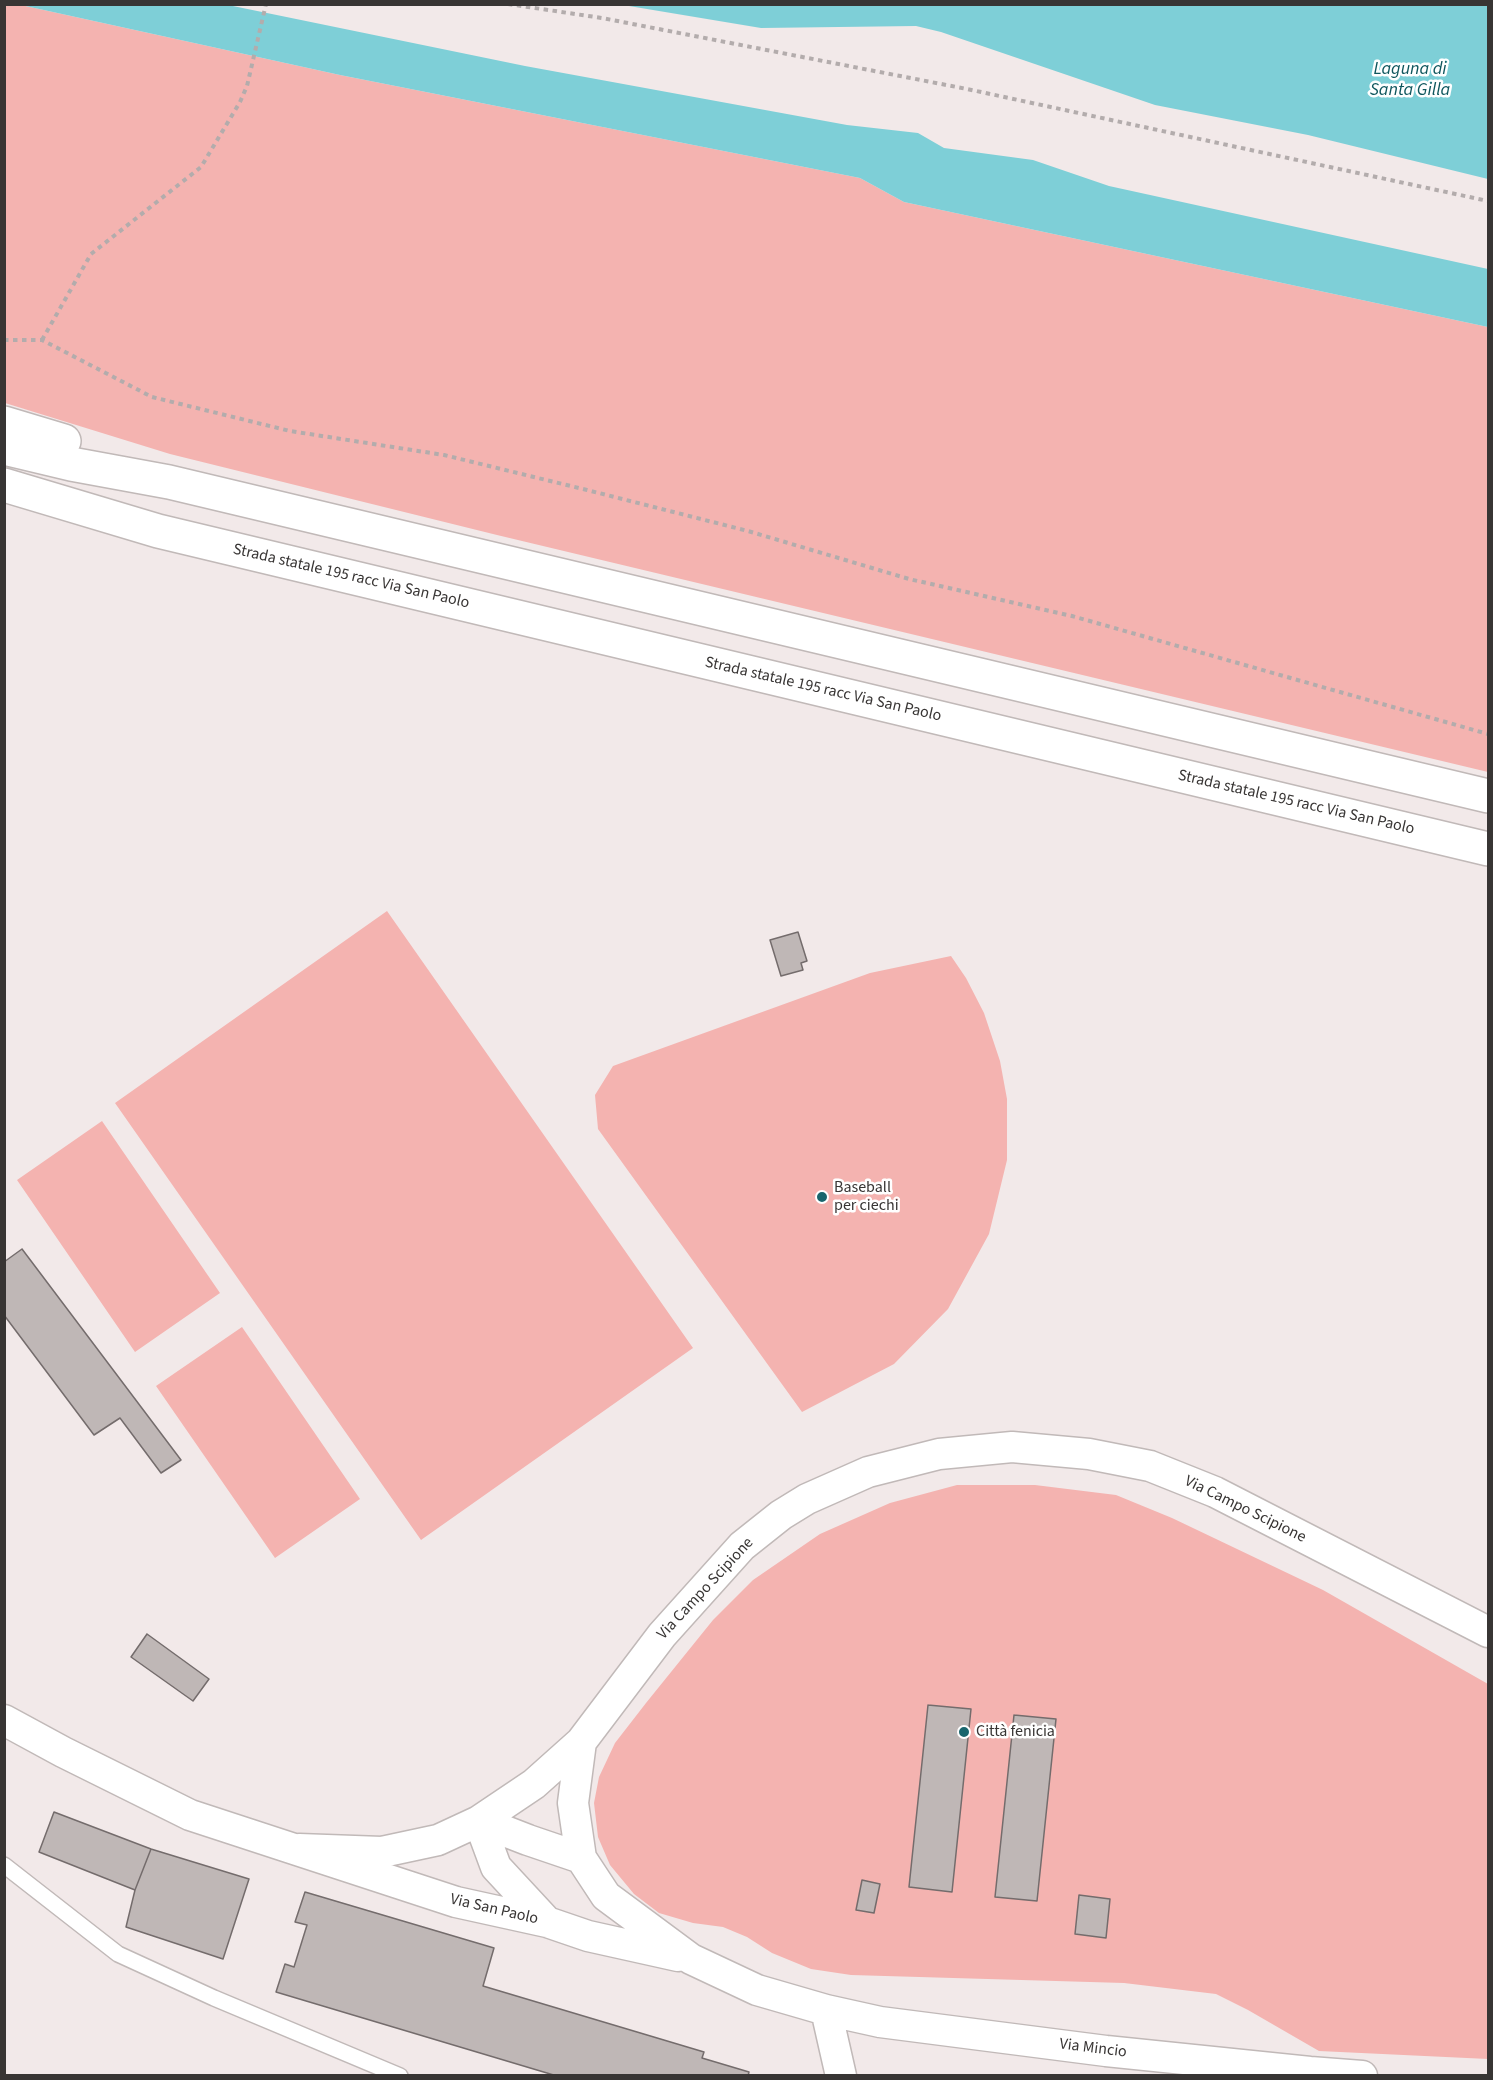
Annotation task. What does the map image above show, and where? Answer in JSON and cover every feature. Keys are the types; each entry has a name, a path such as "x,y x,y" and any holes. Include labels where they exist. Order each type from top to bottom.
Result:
{"highway":[{"path":"4,423 107,453 169,482"},
{"path":"4,448 71,464 169,482 1488,796"},
{"path":"4,485 158,531"},
{"path":"4,502 86,522 158,531"},
{"name":"Strada statale 195 racc Via San Paolo","path":"158,531 1488,849"}],"street":[{"name":"Via Campo Scipione","path":"479,1821 534,1784 581,1742 662,1635 742,1546 781,1515 807,1499 868,1472 939,1455 1012,1447 1089,1454 1150,1467 1215,1492 1488,1632"},
{"name":"Via San Paolo","path":"4,1720 190,1815 456,1902 547,1922 588,1936 691,1959"},
{"name":"Via San Paolo","path":"581,1742 573,1803 581,1858 606,1896 691,1959 757,1990 826,2010"},
{"name":"Via San Paolo","path":"299,1849 382,1852 438,1840 479,1821"},
{"path":"479,1821 581,1858"},
{"path":"479,1821 496,1867 547,1922"},
{"path":"826,2010 841,2076"},
{"name":"Via Mincio","path":"826,2010 880,2022 1107,2051 1362,2076"}],"lane":[{"path":"4,1865 118,1954 214,1998 400,2076"}],"path":[{"path":"42,340 91,254 201,167 240,102 247,86 266,4"},
{"path":"508,4 602,18 968,89 1488,201"},
{"path":"4,340 42,340 152,397 290,431 444,455 587,490 748,531 909,579 1072,616 1488,734"}],"shaded area":[{"path":"4,5 21,5 340,75 860,178 904,202 1488,327 1488,772 497,535 170,454 5,403"},
{"path":"387,911 693,1348 421,1540 115,1103"},
{"name":"Baseball per ciechi","path":"951,956 966,978 984,1013 1000,1061 1007,1099 1007,1160 989,1234 948,1309 894,1364 802,1412 598,1129 595,1095 613,1066 870,973"},
{"path":"102,1121 220,1293 135,1352 17,1180"},
{"path":"242,1327 360,1499 275,1558 156,1386"},
{"path":"957,1485 1035,1485 1116,1495 1172,1518 1323,1590 1488,1684 1488,2059 1319,2051 1216,1994 1124,1983 851,1975 811,1969 772,1953 747,1937 723,1927 693,1923 659,1913 634,1894 610,1865 598,1837 594,1803 599,1777 615,1743 646,1703 713,1620 753,1580 820,1534 890,1503"}],"water":[{"path":"21,5 228,5 525,66 847,125 918,133 944,148 1033,160 1109,186 1488,269 1488,327 904,202 860,178 340,75"},
{"name":"Laguna di Santa Gilla","path":"623,5 1488,5 1488,179 1308,135 1155,105 941,32 916,26 761,28"}],"building":[{"path":"798,932 807,961 801,963 803,970 781,976 770,940"},
{"path":"22,1249 181,1460 161,1473 120,1418 94,1435 4,1315 4,1262"},
{"path":"147,1634 209,1679 193,1701 131,1657"},
{"path":"928,1705 971,1709 952,1892 909,1887"},
{"path":"1014,1715 1056,1719 1037,1901 995,1897"},
{"path":"54,1812 151,1849 135,1890 39,1852"},
{"path":"151,1849 249,1879 223,1959 126,1927 135,1890"},
{"path":"862,1880 880,1884 874,1913 856,1910"},
{"path":"305,1892 494,1948 483,1986 704,2052 702,2058 749,2072 748,2076 557,2076 276,1992 285,1964 294,1967 307,1925 295,1922"},
{"path":"1079,1895 1110,1899 1106,1938 1075,1934"}],"place":[{"name":"Baseball per ciechi","path":"822,1197"},
{"name":"Città fenicia","path":"964,1732"}]}
